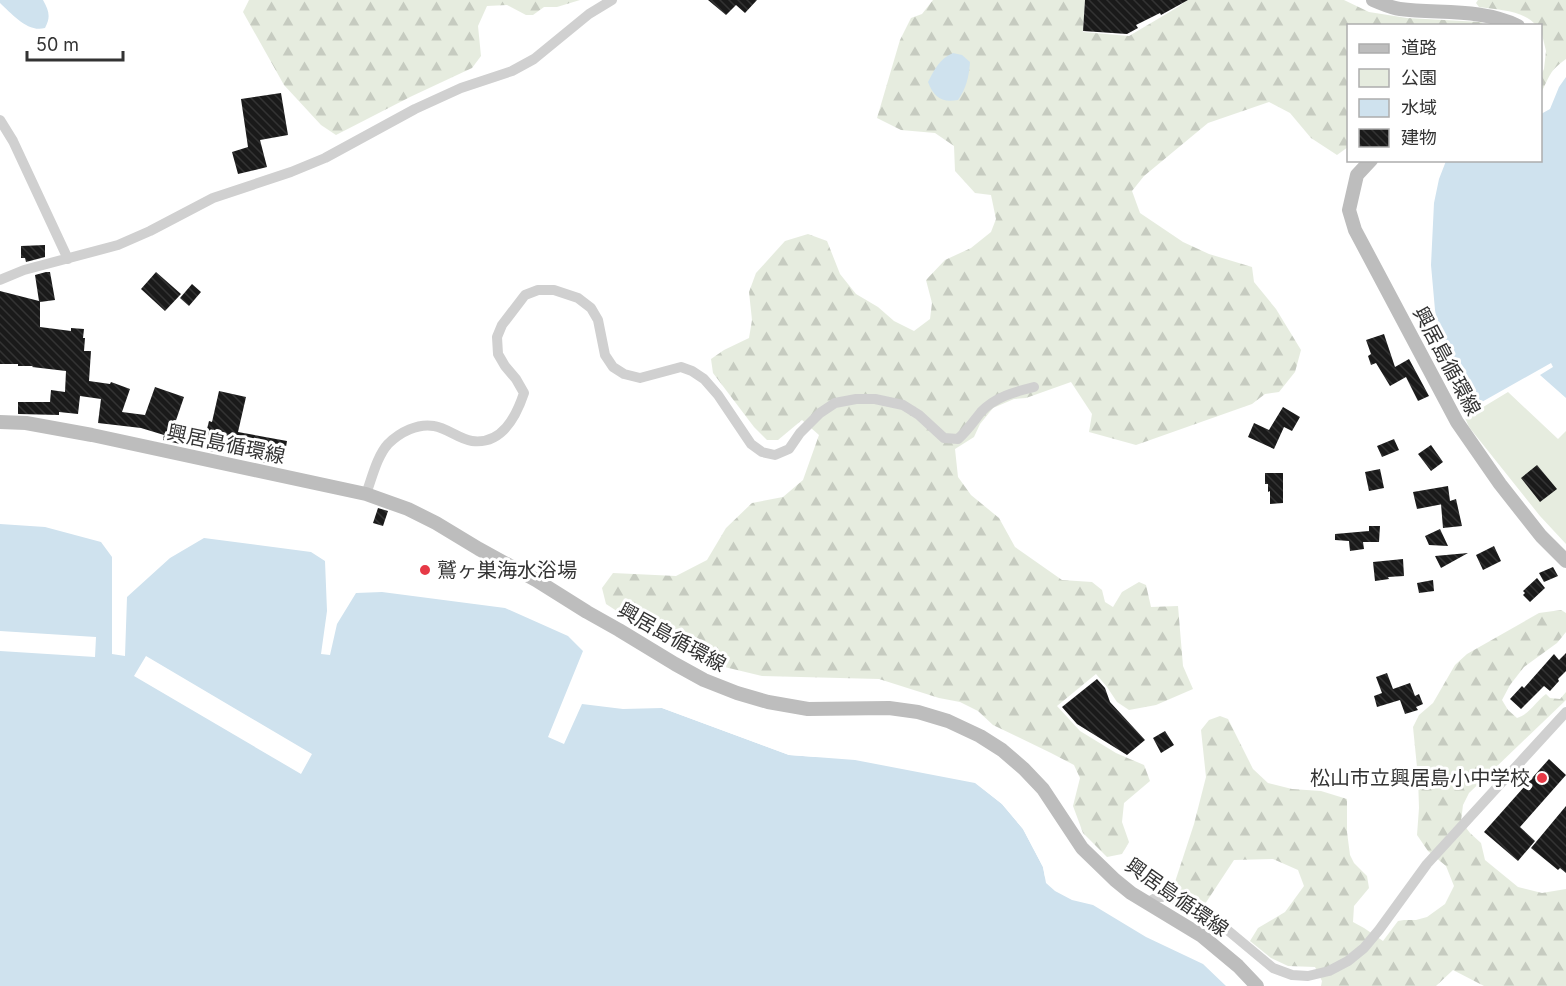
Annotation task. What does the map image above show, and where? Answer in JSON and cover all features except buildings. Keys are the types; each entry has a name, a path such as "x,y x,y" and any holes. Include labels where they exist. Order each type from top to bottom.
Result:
{"main road":[{"path":"1373,0 1398,9 1488,16 1514,24"},
{"name":"興居島循環線","path":"1369,162 1357,175 1349,210 1355,230 1457,422 1534,528 1566,561"},
{"name":"興居島循環線","path":"0,422 26,423 92,435 366,494 408,509 436,523 675,664 704,680 737,693 768,702 808,709 889,708 918,712 948,721 980,736 1002,750 1043,789 1082,848 1115,880 1131,893 1202,936 1238,966 1257,986"}],"street":[{"path":"0,280 24,270 118,245 213,198 325,158 414,109 461,88 512,71 534,59 589,14 612,0"},
{"path":"0,120 13,141 68,259"},
{"path":"366,494 388,445 411,429 421,425 436,426 472,441 491,440 508,428 518,411 524,393 498,354 497,337 502,325 525,296 538,290 554,290 578,298 591,308 598,320 605,355 613,367 624,374 640,378 681,367 704,379 718,395 751,444 762,452 775,455 789,449 800,433 820,413 835,404 856,399 875,399 903,405 919,415 944,438 958,439 969,430 981,412 992,403 1009,393 1034,387"},
{"path":"1147,903 1157,897 1168,897 1188,905 1225,928 1274,968 1292,975 1308,976 1329,971 1348,961 1364,948 1427,864 1566,712"}],"green space":[{"path":"249,0 580,0 557,7 544,7 533,15 526,15 507,5 487,6 478,26 481,56 472,68 336,135 321,125 284,85 243,12"},
{"path":"933,0 1085,0 1083,32 1129,36 1187,0 1344,0 1369,12 1407,18 1481,22 1483,24 1347,24 1347,148 1337,155 1311,138 1290,113 1269,102 1208,123 1144,176 1132,191 1140,213 1183,242 1209,254 1252,267 1254,282 1276,309 1301,350 1295,372 1279,392 1265,394 1252,404 1136,445 1089,432 1092,414 1071,382 1026,398 1014,399 993,408 980,424 974,437 955,449 958,477 971,495 999,518 1015,547 1062,580 1092,582 1102,590 1105,602 1113,607 1122,592 1139,582 1146,585 1151,607 1178,606 1183,666 1193,689 1156,705 1129,710 1117,702 1096,674 1057,706 1080,731 1116,753 1144,765 1150,781 1124,803 1122,822 1129,842 1122,854 1107,857 1083,833 1073,806 1080,778 1074,765 993,725 978,711 960,702 939,698 879,679 762,676 708,663 643,628 606,604 602,588 613,573 676,576 707,560 726,528 752,503 783,497 803,480 819,435 802,420 778,440 767,440 754,427 713,373 711,359 749,338 752,320 749,292 756,273 785,241 808,234 827,241 840,274 856,294 878,307 894,321 914,331 930,319 932,303 926,280 945,260 971,248 991,232 996,219 991,195 975,193 955,171 954,146 935,133 901,130 877,118 900,40 911,18 922,14"},
{"path":"1478,0 1566,0 1566,59 1553,71 1542,91 1546,51 1542,24 1535,24 1517,14 1479,7 1476,3"},
{"path":"1508,392 1558,439 1566,431 1566,544 1540,516 1469,427 1465,418"},
{"path":"1561,610 1566,613 1566,632 1557,643 1524,667 1502,700 1517,718 1525,714 1546,694 1550,698 1560,699 1566,692 1566,700 1469,793 1463,805 1461,821 1481,843 1485,860 1518,887 1542,893 1566,889 1566,986 1484,986 1453,970 1436,986 1321,986 1322,981 1315,967 1288,966 1271,958 1250,941 1258,928 1285,912 1304,886 1298,870 1273,859 1234,860 1203,907 1173,888 1194,824 1206,777 1201,730 1209,720 1220,716 1228,719 1253,769 1268,783 1292,789 1321,791 1347,799 1350,855 1354,863 1367,876 1369,888 1354,906 1353,922 1383,941 1398,921 1427,917 1445,904 1454,886 1446,866 1428,851 1417,835 1418,777 1413,727 1419,715 1433,703 1455,665 1467,654 1539,613"}],"water":[{"path":"0,0 43,0 48,14 45,28 32,28 21,22 0,3"},
{"path":"953,53 962,55 970,62 970,67 965,87 958,100 947,101 939,98 933,92 928,82 941,61"},
{"path":"1566,77 1566,398 1540,375 1553,367 1551,363 1480,403 1472,403 1448,364 1440,339 1435,310 1431,265 1434,203 1439,179 1446,162 1542,162 1542,113 1550,109"},
{"path":"0,524 45,527 101,542 112,557 112,654 125,656 127,597 170,558 204,538 311,552 325,561 327,611 321,654 330,655 337,624 356,593 382,592 505,608 568,636 583,651 548,737 564,744 582,704 623,709 662,708 789,755 855,760 975,783 1002,804 1023,829 1043,867 1046,883 1055,891 1072,900 1093,905 1146,937 1203,964 1226,986 0,986"}],"pier":[{"path":"0,631 96,637 95,657 0,651"},
{"path":"146,656 312,754 301,774 134,676"},
{"path":"659,705 790,752 822,754 816,757 789,755"},
{"path":"971,779 977,780 1004,802 1025,827 1046,866 1048,875 1045,877 1043,867 1023,829 1002,804"}],"place":[{"name":"鷲ヶ巣海水浴場","path":"425,570"},
{"name":"松山市立興居島小中学校","path":"1542,778"}]}
